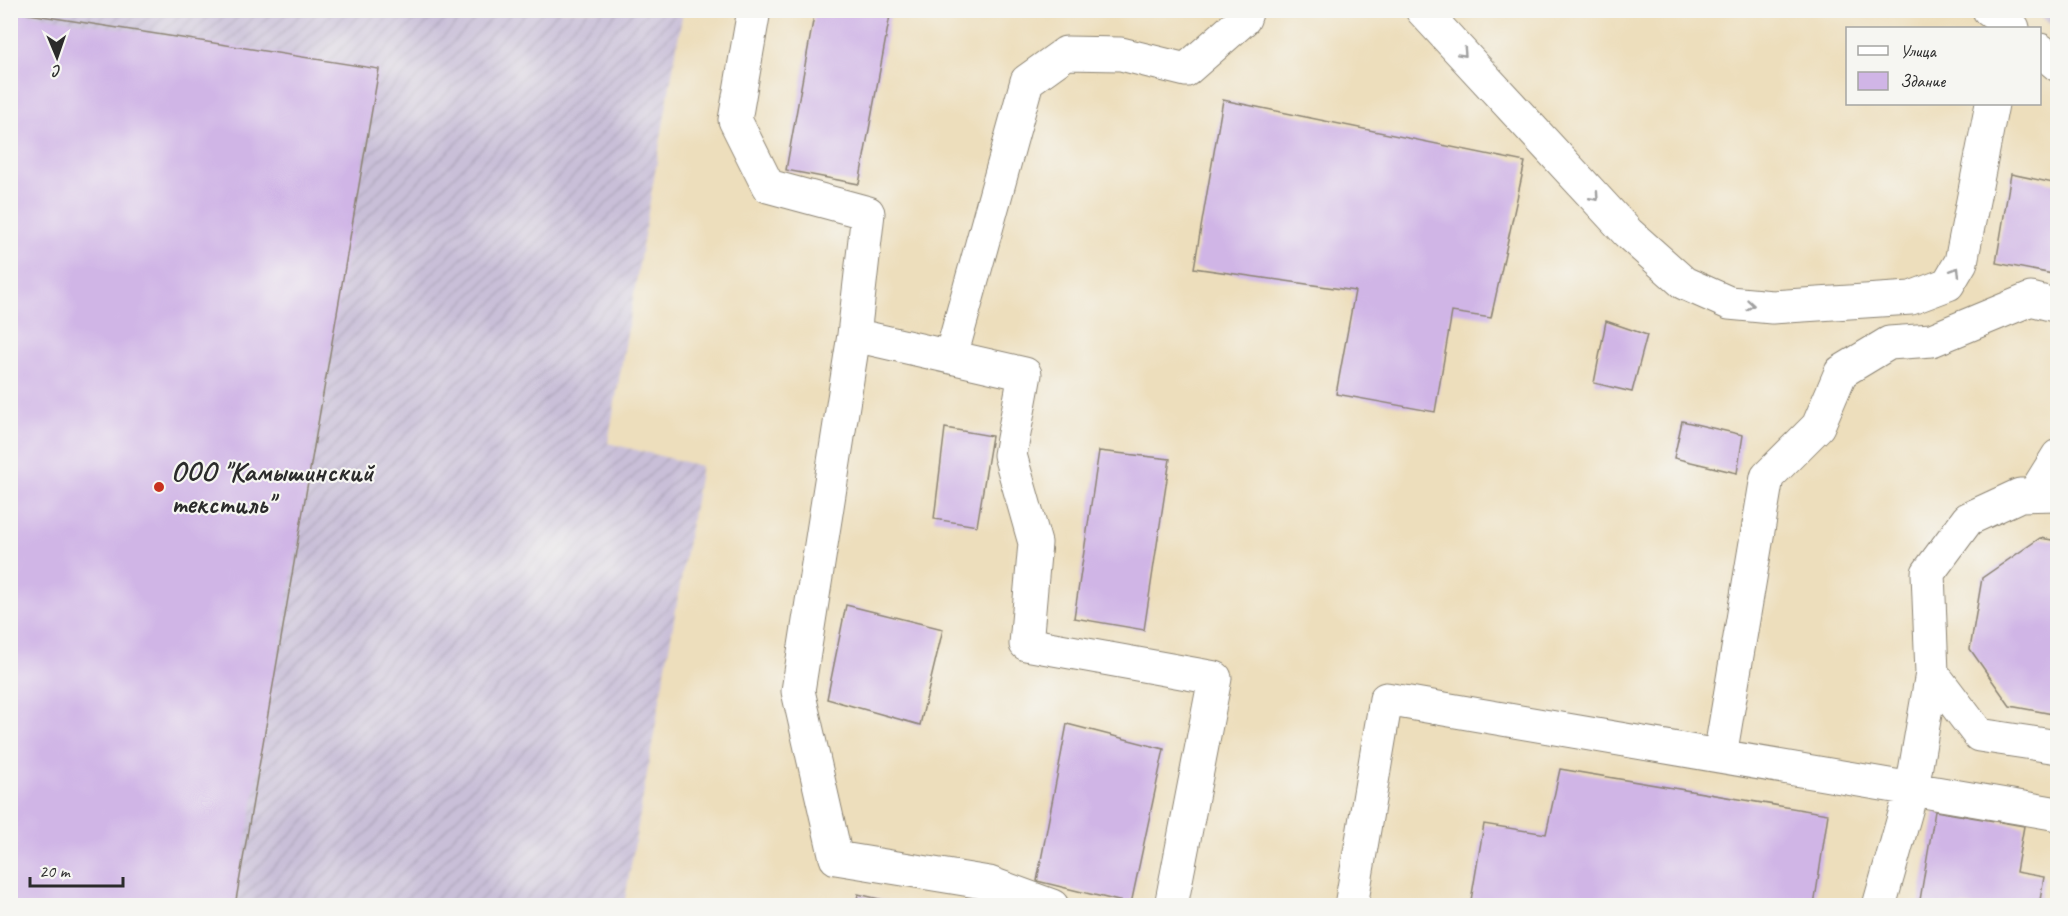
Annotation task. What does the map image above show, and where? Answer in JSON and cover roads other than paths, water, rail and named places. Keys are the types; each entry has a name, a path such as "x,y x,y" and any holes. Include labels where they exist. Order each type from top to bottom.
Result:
{"street":[{"path":"754,10 735,120 768,186 868,213 854,335 798,691 836,858 989,883 1052,906"},
{"path":"951,356 1027,81 1066,53 1121,54 1186,70 1244,19 1247,10"},
{"path":"1422,10 1628,233 1684,283 1729,303 1772,307 1911,298 1948,284 1961,262 1992,105"},
{"path":"2041,51 2058,65"},
{"path":"1720,756 1767,477 1818,426 1841,372 1889,343 1932,340 2031,299 2058,306"},
{"path":"854,335 1025,374 1010,455 1035,543 1026,644 1215,678 1172,906"},
{"path":"1879,906 1912,789 1932,673 1928,573 1968,519 2020,495 2046,494 2058,456"},
{"path":"1932,673 1979,735 2058,747"},
{"path":"1351,906 1386,699 2058,814"}],"place":[{"name":"ООО \"Камышинский текстиль\"","path":"159,487"}]}
